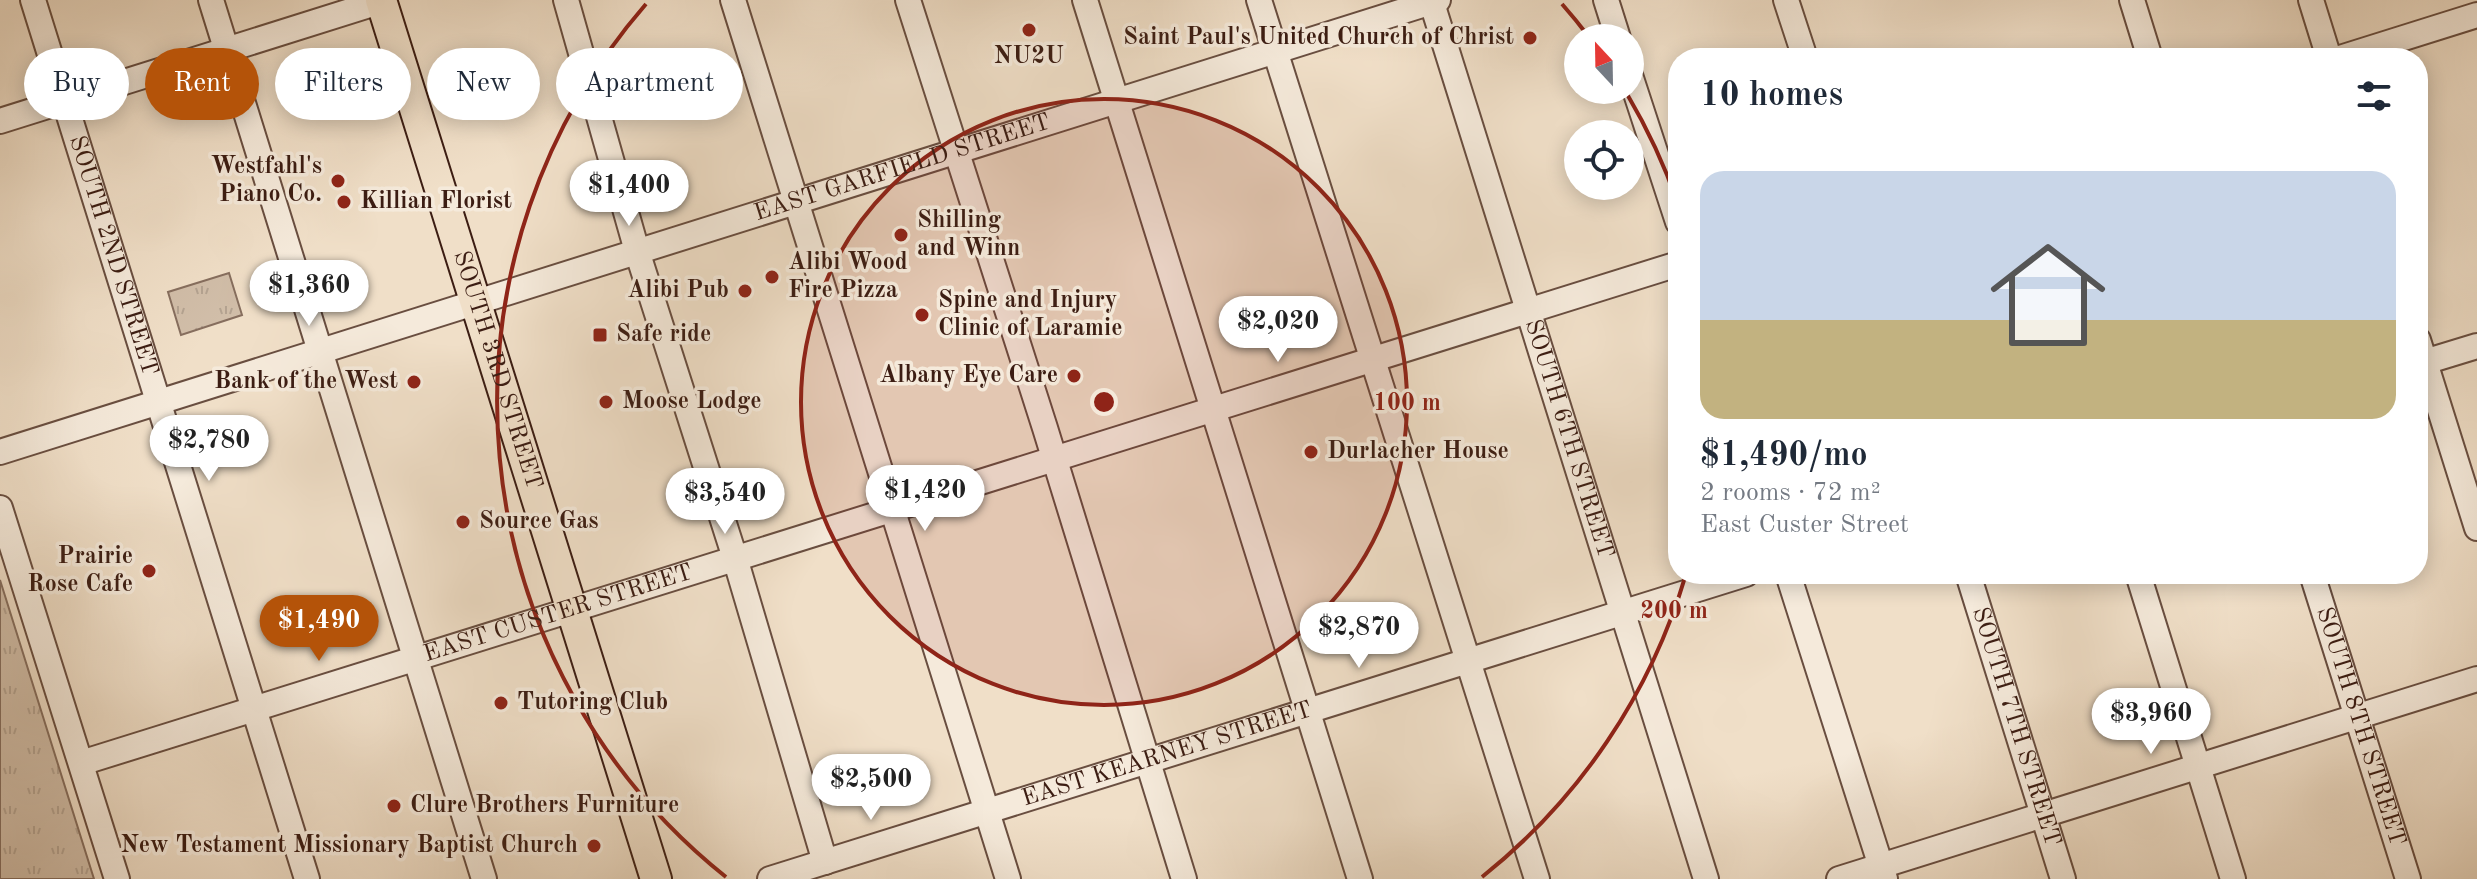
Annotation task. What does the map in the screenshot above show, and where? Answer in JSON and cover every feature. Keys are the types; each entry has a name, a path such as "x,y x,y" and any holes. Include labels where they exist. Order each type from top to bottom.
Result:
{"main road":[{"name":"SOUTH 3RD STREET","path":"383,0 656,879"}],"street":[{"name":"SOUTH 2ND STREET","path":"33,0 48,48"},
{"path":"211,0 226,48"},
{"path":"236,48 383,0"},
{"path":"566,0 637,251 735,558 825,862"},
{"path":"733,0 1008,879"},
{"path":"908,0 1184,879"},
{"path":"1085,0 1360,879"},
{"path":"1259,0 1537,879"},
{"path":"1606,0 1614,24"},
{"path":"1786,0 1802,48"},
{"path":"2132,0 2147,48"},
{"path":"2311,0 2326,48"},
{"name":"EAST GARFIELD STREET","path":"0,451 1433,1"},
{"name":"SOUTH 6TH STREET","path":"1433,1 1706,879"},
{"path":"2372,48 2477,15"},
{"path":"1639,104 1668,191"},
{"path":"0,121 24,114"},
{"name":"SOUTH 2ND STREET","path":"70,120 307,879"},
{"path":"248,120 484,879"},
{"name":"EAST CUSTER STREET","path":"81,763 1668,267"},
{"path":"2428,355 2477,346"},
{"path":"2428,380 2477,528"},
{"path":"0,508 117,879"},
{"name":"EAST KEARNEY STREET","path":"770,879 1714,584"},
{"path":"1791,584 1883,872"},
{"name":"SOUTH 7TH STREET","path":"1971,584 2063,879"},
{"path":"2141,584 2233,879"},
{"name":"SOUTH 8TH STREET","path":"2315,584 2408,879"},
{"path":"1839,879 1883,872 2044,815 2477,679"}],"green space":[{"path":"229,273 242,315 181,335 168,292"},
{"path":"0,580 94,879 0,879"}],"place":[{"name":"NU2U","path":"1029,30"},
{"name":"Saint Paul's United Church of Christ","path":"1530,38"},
{"name":"Westfahl's Piano Co.","path":"338,181"},
{"name":"Killian Florist","path":"344,202"},
{"name":"Shilling and Winn","path":"901,235"},
{"name":"Alibi Wood Fire Pizza","path":"772,277"},
{"name":"Alibi Pub","path":"745,291"},
{"name":"Spine and Injury Clinic of Laramie","path":"922,315"},
{"name":"Safe ride","path":"600,335"},
{"name":"Albany Eye Care","path":"1074,376"},
{"name":"Bank of the West","path":"414,382"},
{"name":"Moose Lodge","path":"606,402"},
{"name":"Durlacher House","path":"1311,452"},
{"name":"Source Gas","path":"463,522"},
{"name":"Prairie Rose Cafe","path":"149,571"},
{"name":"Tutoring Club","path":"501,703"},
{"name":"Clure Brothers Furniture","path":"394,806"},
{"name":"New Testament Missionary Baptist Church","path":"594,846"}]}
